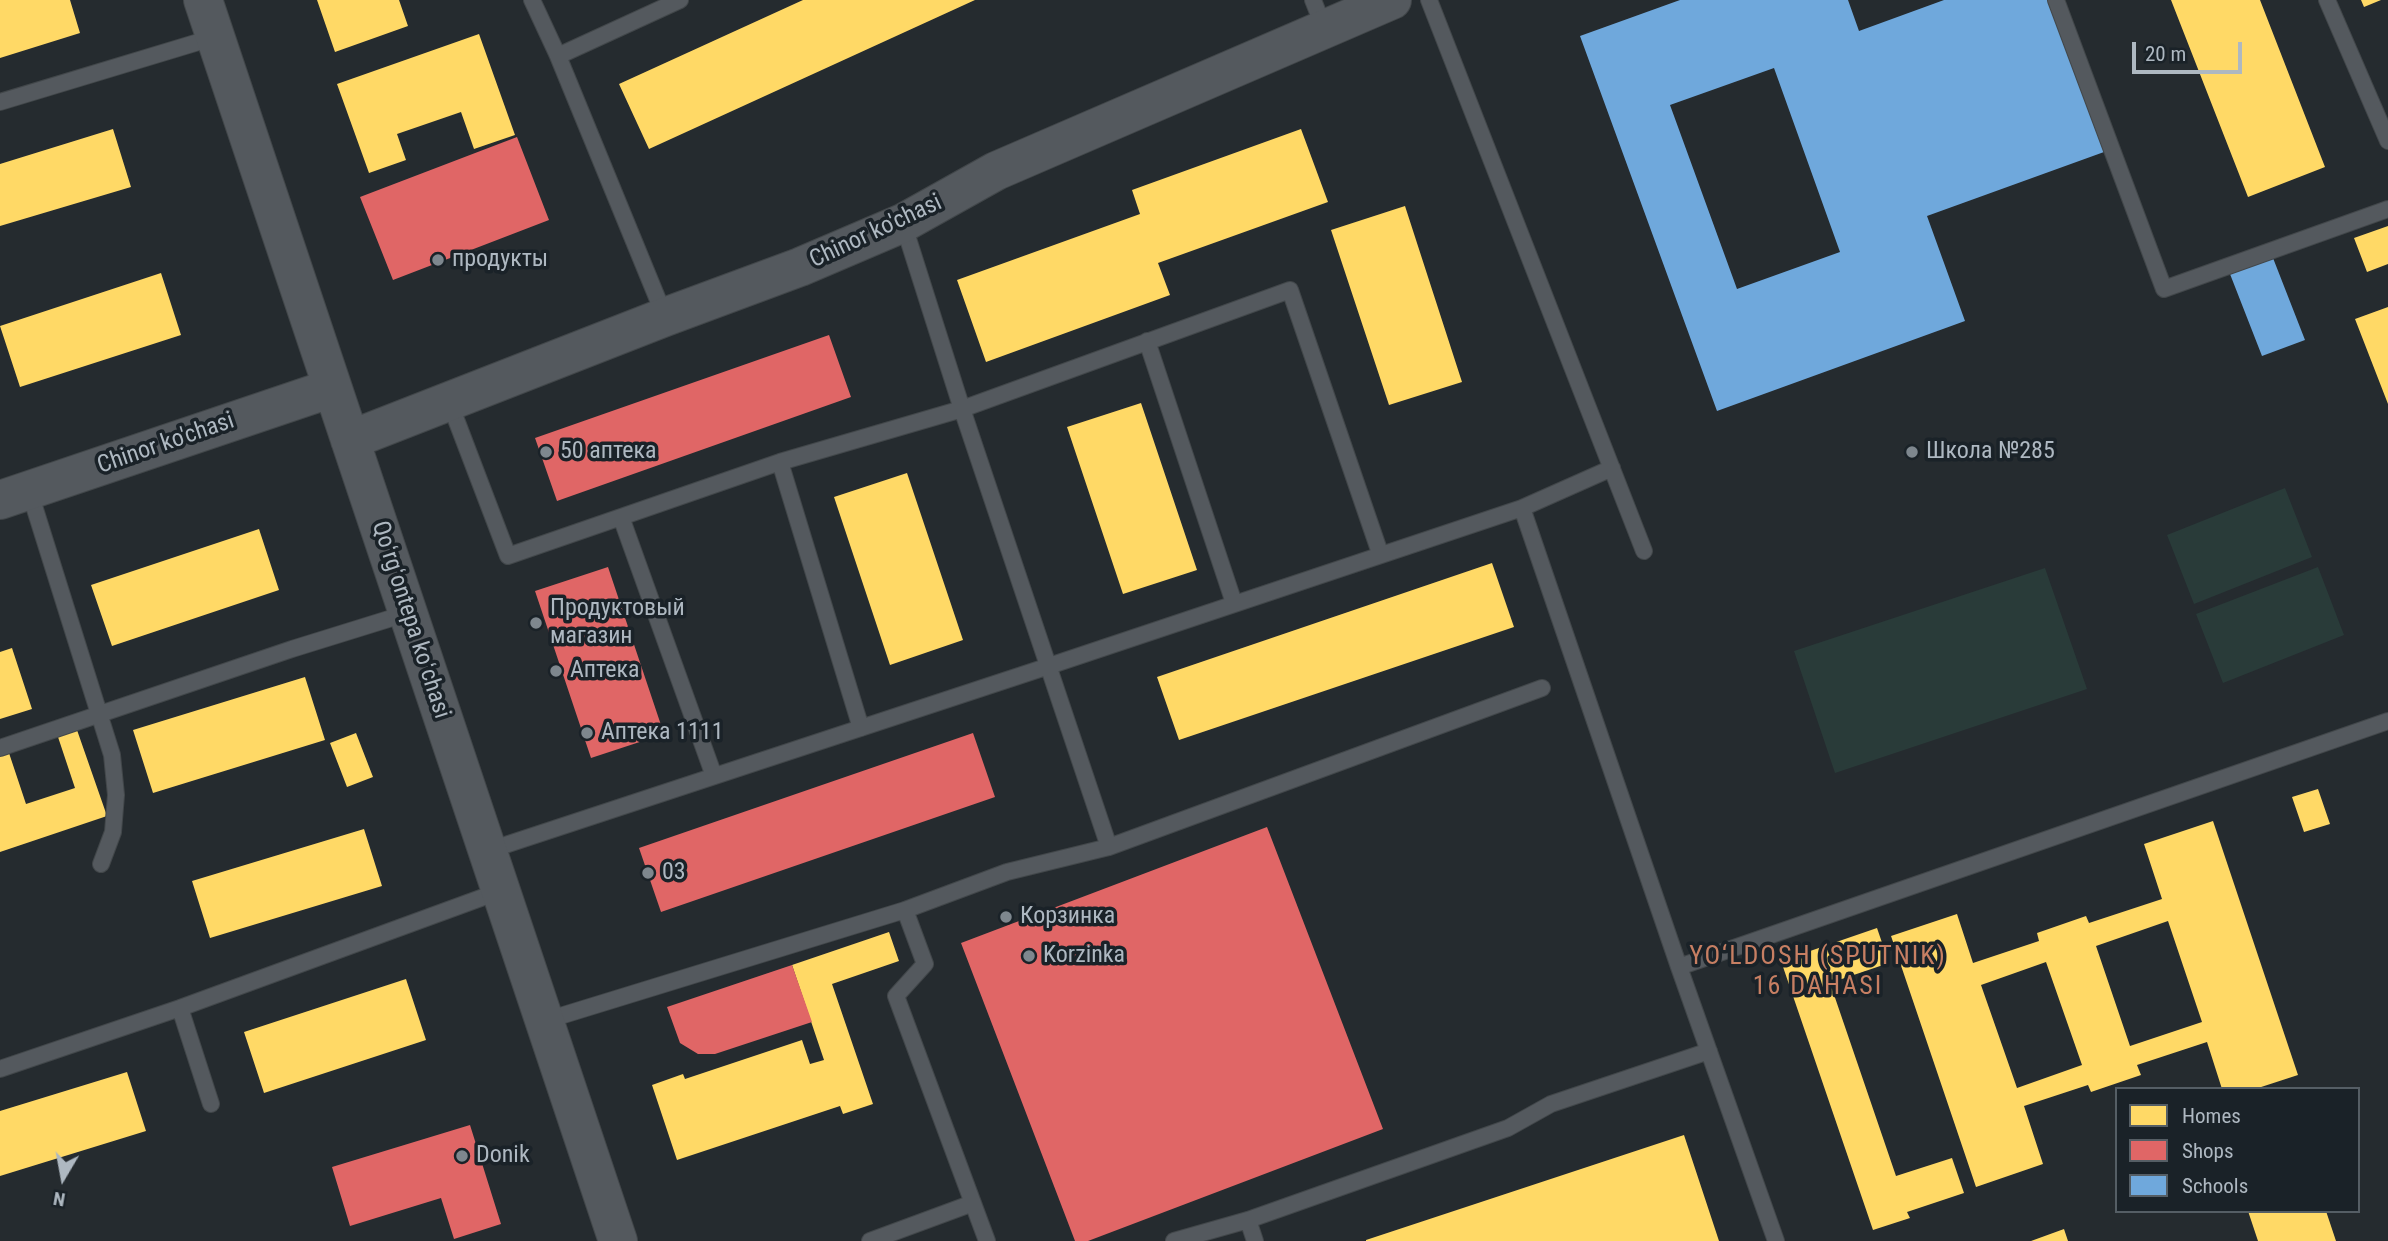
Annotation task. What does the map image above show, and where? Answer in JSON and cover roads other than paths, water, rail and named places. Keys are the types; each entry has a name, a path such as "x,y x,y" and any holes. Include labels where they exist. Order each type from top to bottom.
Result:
{"street":[{"name":"Qoʻrgʻontepa koʻchasi","path":"203,0 544,1021 611,1239"},
{"name":"Chinor ko'chasi","path":"350,440 800,267 903,223 996,171 1319,14 1392,0"},
{"name":"Chinor ko'chasi","path":"15,495 332,388"}],"lane":[{"path":"532,0 558,56 665,317"},
{"path":"558,56 680,0"},
{"path":"1429,0 1644,551"},
{"path":"2056,0 2164,289 2388,209"},
{"path":"2327,0 2388,141"},
{"path":"0,102 215,37"},
{"path":"903,223 962,410 1109,847"},
{"path":"449,401 508,556 779,462 962,410 1290,290 1380,553"},
{"path":"1147,341 1234,603"},
{"path":"779,462 861,728"},
{"path":"487,851 1522,508 1612,468"},
{"path":"15,495 100,714 112,755 116,795 113,832 101,864"},
{"path":"1522,508 1776,1241"},
{"path":"621,517 714,776"},
{"path":"0,748 292,649 408,613"},
{"path":"544,1021 905,910 1007,872 1109,847 1542,688"},
{"path":"1679,967 2388,721"},
{"path":"0,1069 180,1008 500,891"},
{"path":"905,910 925,964 896,996 987,1241"},
{"path":"180,1008 211,1104"},
{"path":"1174,1241 1248,1220 1508,1128 1551,1104 1709,1051"},
{"path":"870,1241 973,1203"},
{"path":"1248,1220 1255,1241"}],"place":[{"name":"продукты","path":"438,260"},
{"name":"50 аптека","path":"546,452"},
{"name":"Школа №285","path":"1912,452"},
{"name":"Продуктовый магазин","path":"536,623"},
{"name":"Аптека","path":"556,671"},
{"name":"Аптека 1111","path":"587,733"},
{"name":"03","path":"648,873"},
{"name":"Корзинка","path":"1006,917"},
{"name":"Korzinka","path":"1029,956"},
{"name":"Donik","path":"462,1156"}],"district":[{"name":"YO‘LDOSH (SPUTNIK) 16 DAHASI","path":"1818,972"}]}
